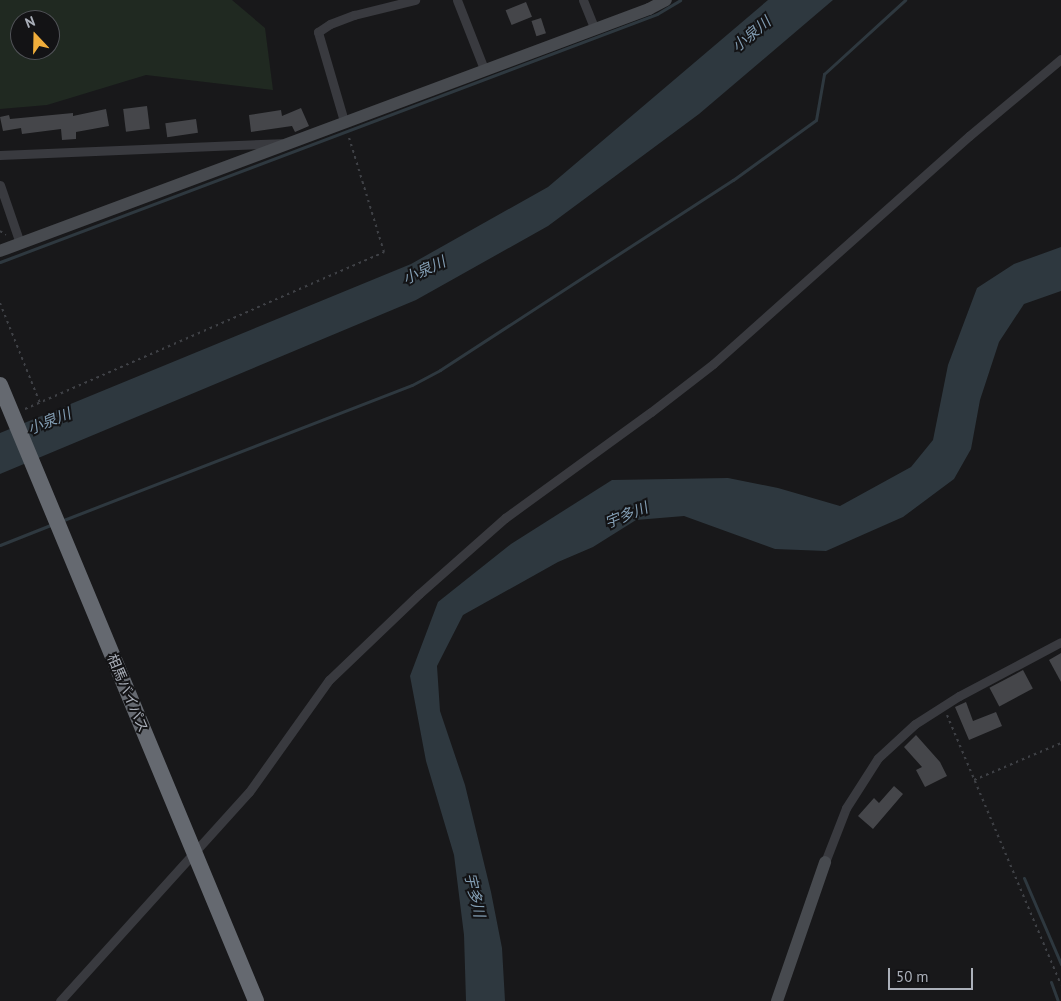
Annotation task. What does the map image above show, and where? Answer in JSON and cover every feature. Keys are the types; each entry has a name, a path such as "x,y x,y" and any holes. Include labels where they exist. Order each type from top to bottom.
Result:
{"highway":[{"name":"相馬バイパス","path":"0,385 256,1001"}],"street":[{"path":"344,121 318,32 330,24 354,15 415,0"},
{"path":"457,0 484,69"},
{"path":"583,0 594,29"},
{"path":"0,251 284,143 649,9 666,0"},
{"path":"60,1001 248,792 329,680 419,594 505,518 651,412 713,364 954,149 1061,59"},
{"path":"0,155 284,143"},
{"path":"0,185 20,243"},
{"path":"777,1001 825,862 846,808 878,758 915,724 943,706 1061,642"}],"path":[{"path":"24,410 384,252 344,121"},
{"path":"0,303 40,403"},
{"path":"943,706 1061,985"},
{"path":"974,780 1061,743"}],"shaded area":[{"path":"0,0 232,0 265,28 273,90 146,75 47,105 0,109"}],"water":[{"name":"小泉川","path":"768,0 833,0 699,114 548,226 416,300 0,474 0,433 411,264 548,187"},
{"name":"宇多川","path":"1061,247 1061,291 1024,304 999,342 980,400 971,449 954,479 903,517 826,551 775,549 684,516 636,520 593,547 558,562 463,615 437,666 440,711 465,785 491,892 502,948 505,1001 466,1001 464,935 454,855 426,761 410,676 438,602 511,544 612,480 728,478 778,488 840,506 911,467 933,440 948,365 977,288 1014,264"}],"building":[{"path":"526,2 532,17 512,25 506,10"},
{"path":"541,18 546,33 536,36 531,21"},
{"path":"147,106 150,129 126,132 123,109"},
{"path":"301,108 309,126 295,132 292,126 251,132 249,115 281,110 282,116"},
{"path":"106,109 109,126 76,132 76,139 62,140 61,129 22,134 21,128 3,131 0,117 9,115 10,119 73,113 73,116"},
{"path":"196,119 198,133 167,137 165,123"},
{"path":"1061,653 1061,682 1049,660"},
{"path":"1023,670 1033,689 999,706 989,688"},
{"path":"966,702 973,721 996,712 1002,726 969,740 955,707"},
{"path":"916,735 940,762 947,776 925,787 916,770 922,767 904,747"},
{"path":"894,786 903,794 873,829 858,816 874,798 879,803"}],"waterway":[{"path":"0,262 657,14 680,0"},
{"path":"61,521 412,385 440,370 733,180 816,120 824,74 905,0"},
{"path":"0,545 53,524"},
{"path":"1024,878 1061,964"},
{"path":"1051,982 1058,1001"}]}
